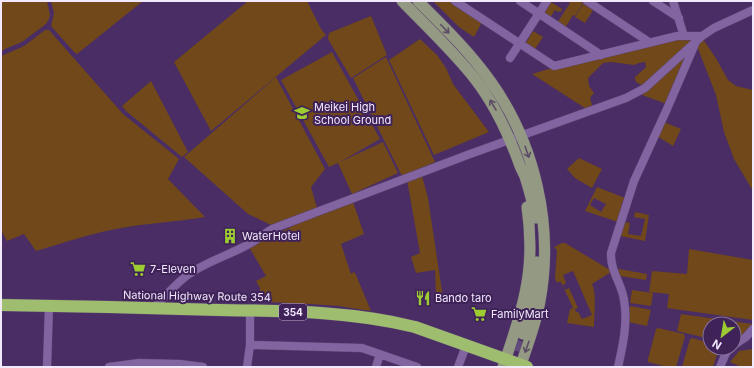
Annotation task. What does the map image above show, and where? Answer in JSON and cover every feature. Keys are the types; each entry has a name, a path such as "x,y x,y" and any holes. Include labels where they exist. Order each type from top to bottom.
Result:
{"highway":[{"name":"National Highway Route 354","path":"1,304 250,310 348,315 399,322 429,331 505,363 523,366"}],"main road":[{"path":"402,1 459,60 476,80 498,115 516,138"},
{"path":"418,1 466,51 499,93 526,167 537,185 543,219 543,278 540,302 523,366"},
{"path":"523,334 530,309 536,274 537,252 536,218 526,178 526,167"},
{"path":"505,363 524,299 528,272 530,238 526,167"}],"street":[{"path":"520,1 601,55"},
{"path":"510,58 547,1"},
{"path":"587,1 649,42"},
{"path":"653,1 679,18"},
{"path":"673,1 684,36"},
{"path":"459,2 554,66 676,36 699,39"},
{"path":"154,308 185,277 248,245 272,229 635,94 645,88 699,39 714,28 753,10"},
{"path":"618,367 626,326 625,307 624,299 612,266 611,253 634,181 699,39"},
{"path":"47,367 49,306"},
{"path":"247,367 250,346 250,310"},
{"path":"742,340 753,329"},
{"path":"250,346 362,348 417,367"},
{"path":"458,367 464,351"},
{"path":"376,367 380,354"},
{"path":"720,367 725,356"},
{"path":"109,367 139,363 180,364 203,367"}],"shaded area":[{"path":"1,1 47,1 50,15 49,19 46,24 22,42 1,52"},
{"path":"51,1 143,1 77,54 51,26 54,13"},
{"path":"248,1 307,1 321,29 326,35 211,131 174,62"},
{"path":"433,1 450,1 482,22 474,37 459,27"},
{"path":"567,1 579,1 583,3 565,28 557,23 570,3"},
{"path":"551,2 562,9 561,12 555,10 550,18 545,15 545,12"},
{"path":"583,4 593,10 585,23 575,17"},
{"path":"371,16 387,55 351,78 328,39 329,33"},
{"path":"45,30 49,30 123,114 179,159 168,179 205,217 138,225 106,231 36,251 24,234 7,241 1,230 1,56 24,46"},
{"path":"533,31 543,37 535,49 526,43"},
{"path":"679,38 691,39 691,41 642,85 635,80 635,77 646,67 645,62 634,65 611,62 603,63 588,78 589,86 594,93 590,98 592,105 588,110 532,74 552,68"},
{"path":"420,39 437,55 446,68 453,84 489,132 434,155 389,60"},
{"path":"703,39 728,80 736,86 753,90 753,191 734,159 724,132 716,95 697,46"},
{"path":"332,52 380,139 340,162 383,142 398,173 352,194 338,163 329,167 281,80"},
{"path":"684,56 687,58 667,104 642,95 650,89"},
{"path":"386,57 435,162 402,176 353,78"},
{"path":"276,77 325,169 311,187 317,208 271,225 248,214 184,157"},
{"path":"151,81 188,152 182,157 126,111 122,106"},
{"path":"664,122 681,129 673,146 657,136"},
{"path":"579,158 602,169 592,188 575,178 567,169"},
{"path":"422,176 428,198 443,298 436,296 435,270 416,273 411,257 420,253 407,180"},
{"path":"597,187 625,198 622,202 621,207 623,208 618,222 585,211","holes":["594,198 606,204 601,212 590,205"]},
{"path":"353,202 364,234 341,244 351,274 354,272 356,275 371,311 339,306 269,302 260,292 260,288 256,281 266,276 249,247 299,223"},
{"path":"635,212 649,215 645,241 620,236 624,222 630,223 628,234 641,236 645,219 634,217"},
{"path":"565,243 611,272 592,284 595,299 594,327 567,323 570,309 573,308 561,282 556,282 557,250 554,247","holes":["573,271 592,315 582,319 578,312 576,312 575,309 578,308 569,288 565,290 563,285 566,283 563,275"]},
{"path":"689,249 753,260 753,320 742,318 742,316 724,316 667,308 669,294 649,292 652,271 687,274"},
{"path":"619,269 647,274 646,280 620,276"},
{"path":"632,290 653,293 651,306 630,303"},
{"path":"631,306 651,310 647,326 628,322 628,309"},
{"path":"681,314 702,317 702,337 677,331"},
{"path":"742,323 753,325 742,337"},
{"path":"658,328 684,334 685,337 676,367 667,367 648,362 656,329"},
{"path":"692,338 702,341 702,356 716,356 713,367 682,367 690,339"},
{"path":"753,349 753,367 741,367 730,362 735,356 742,356 742,351"}],"tunnel":[{"path":"512,367 523,334"}],"place":[{"name":"Meikei High School Ground","path":"302,113"},
{"name":"WaterHotel","path":"230,236"},
{"name":"7-Eleven","path":"138,269"},
{"name":"Bando taro","path":"423,298"},
{"name":"FamilyMart","path":"479,314"}]}
